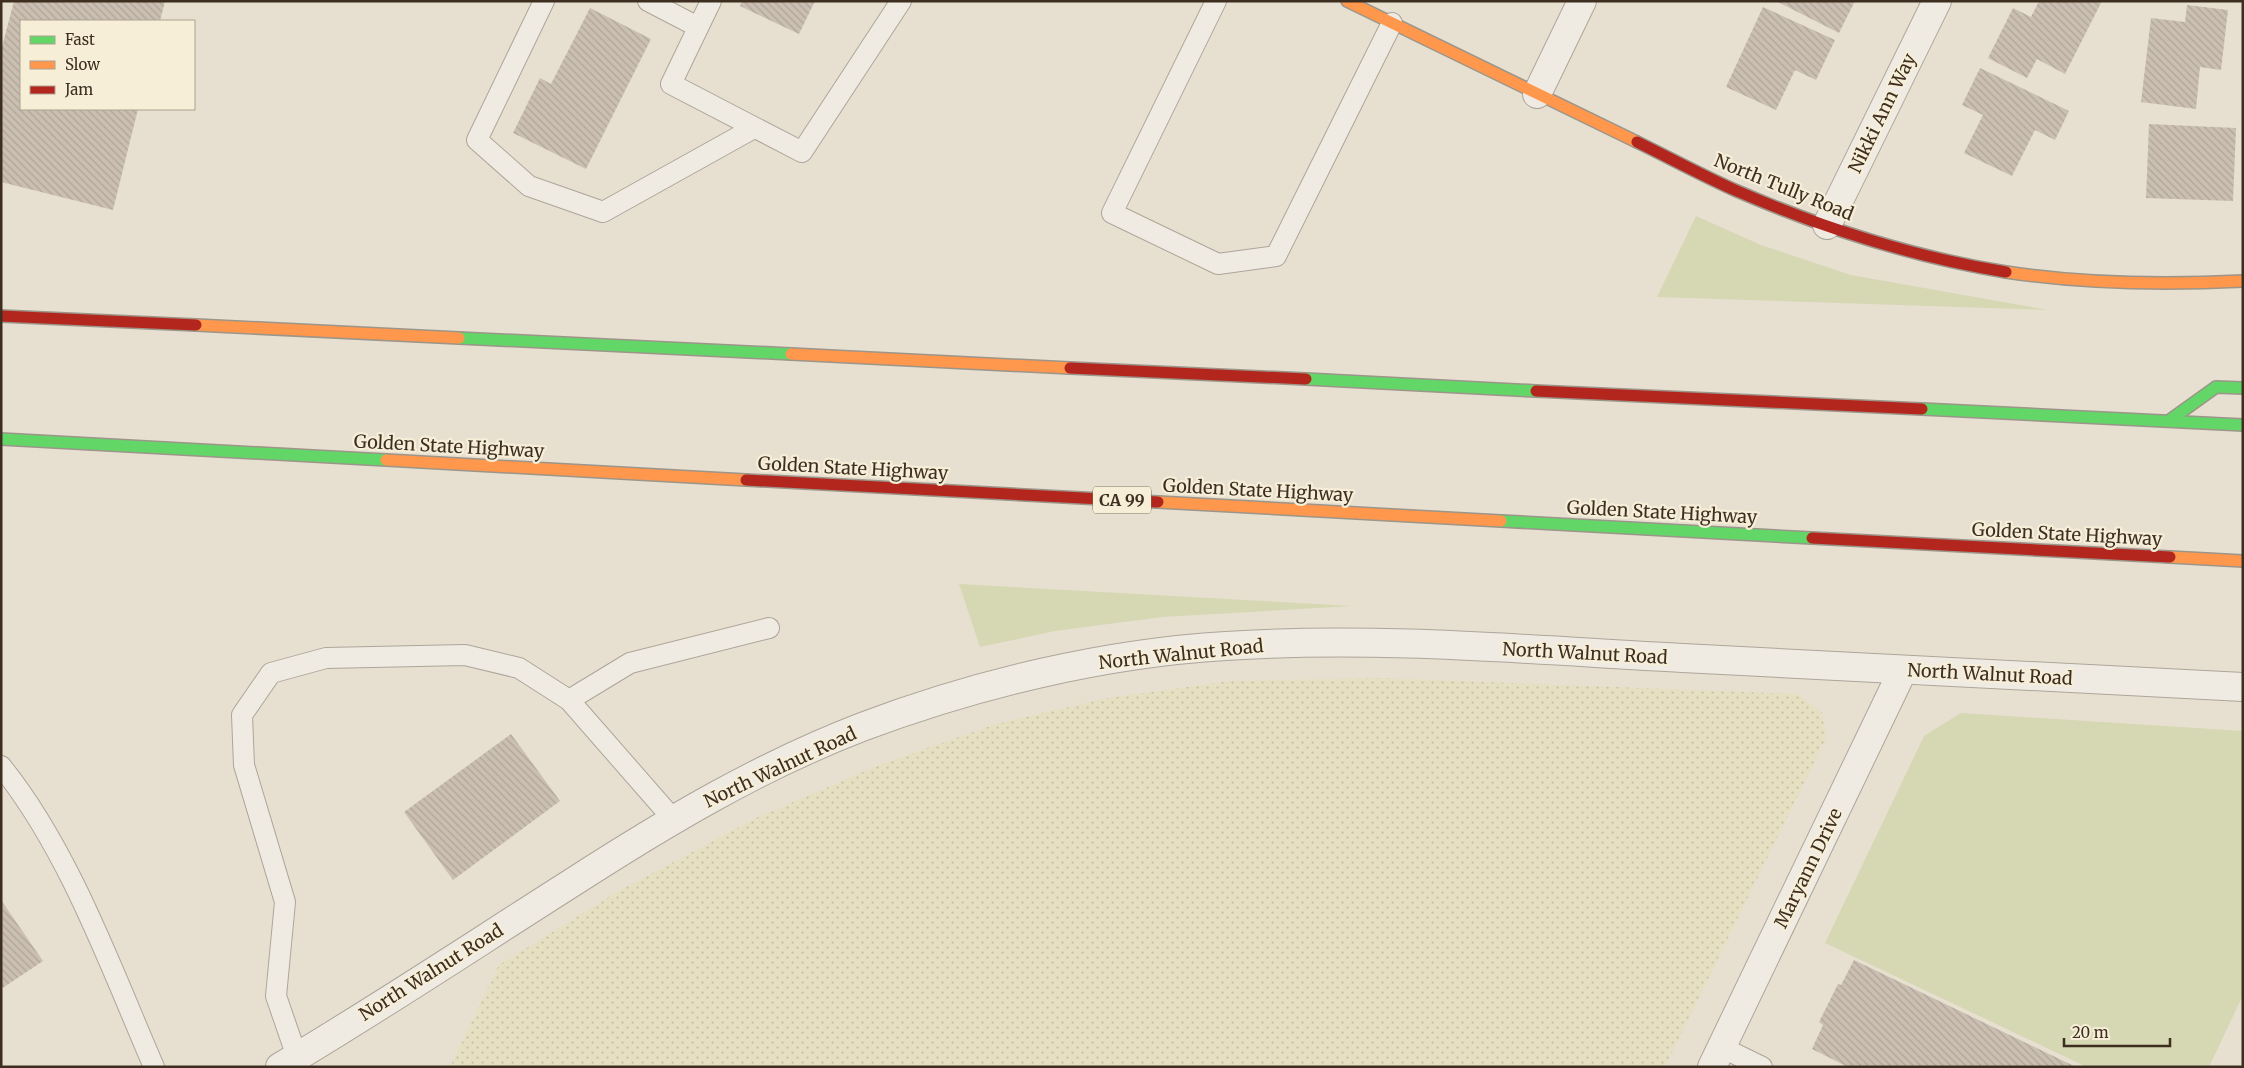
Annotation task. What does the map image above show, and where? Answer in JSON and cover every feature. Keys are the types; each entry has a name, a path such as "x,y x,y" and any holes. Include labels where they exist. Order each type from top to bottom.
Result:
{"main road":[{"name":"North Tully Road","path":"1347,1 1735,190 1828,225 1944,260 2029,274 2125,283 2243,281"},
{"path":"1,316 2243,424"},
{"path":"2170,420 2216,387 2243,388"},
{"name":"Golden State Highway","path":"1,439 2243,561"}],"street":[{"path":"1537,94 1582,1"},
{"name":"Nikki Ann Way","path":"1828,225 1937,1"},
{"name":"North Walnut Road","path":"288,1062 673,819 794,756 862,727 935,702 1007,682 1079,666 1164,652 1223,646 1381,642 2243,687"},
{"name":"Maryann Drive","path":"1717,1057 1903,670"}],"lane":[{"path":"544,1 477,140 529,186 603,212 754,128"},
{"path":"648,1 698,27"},
{"path":"710,1 671,84 802,152 901,1"},
{"path":"1216,1 1112,214 1218,264 1276,256 1392,23"},
{"path":"569,700 630,663 769,628"},
{"path":"288,1062 276,996 285,902 244,765 242,715 271,673 326,658 465,655 519,668 569,700 673,819"},
{"path":"1,766 24,794 84,904 154,1067"},
{"path":"1717,1057 1762,1067"}],"shaded area":[{"path":"1380,678 1797,694 1822,712 1826,738 1665,1067 450,1067 499,965 617,892 756,818 879,765 996,724 1108,698 1229,681"}],"green space":[{"path":"1696,216 1761,245 1851,275 2048,310 1657,297"},
{"path":"959,584 1352,606 1162,617 1055,631 980,647"},
{"path":"1961,713 2243,731 2243,995 2209,1067 2087,1067 1825,943 1924,736"}],"building":[{"path":"14,1 165,1 160,20 20,20 20,110 138,110 113,210 1,182 1,51"},
{"path":"742,1 815,1 799,34 740,6"},
{"path":"1776,1 1855,1 1839,33"},
{"path":"2039,1 2102,1 2065,74 2037,59 2027,78 1988,58 2013,8 2031,17"},
{"path":"2187,5 2228,10 2221,70 2200,67 2196,109 2141,102 2151,18 2185,22"},
{"path":"1763,7 1835,40 1816,80 1795,70 1776,110 1726,87"},
{"path":"590,8 651,39 586,169 513,133 540,78 551,84"},
{"path":"1980,68 2069,111 2055,140 2035,130 2012,176 1964,153 1983,115 1962,105"},
{"path":"2149,124 2236,128 2233,201 2146,198"},
{"path":"511,734 560,801 453,880 404,812"},
{"path":"1,900 43,961 1,989"},
{"path":"1854,960 2076,1067 1848,1067 1812,1049 1823,1025 1819,1022 1838,984 1841,985"}],"traffic: fast":[{"path":"459,338 791,354"},
{"path":"1306,379 1536,391"},
{"path":"2170,420 2216,387 2243,388"},
{"path":"1922,409 2243,425"},
{"path":"1,439 386,460"},
{"path":"1501,521 1812,538"}],"traffic: slow":[{"path":"1347,1 1637,142"},
{"path":"2006,272 2095,281 2184,283 2243,281"},
{"path":"196,325 459,338"},
{"path":"791,354 1070,368"},
{"path":"386,460 746,480"},
{"path":"1158,502 1501,521"},
{"path":"2170,557 2243,561"}],"traffic: jam":[{"path":"1637,142 1737,191 1835,229 1903,250 2006,272"},
{"path":"1,316 196,325"},
{"path":"1070,368 1306,379"},
{"path":"1536,391 1922,409"},
{"path":"746,480 1158,502"},
{"path":"1812,538 2170,557"}]}
